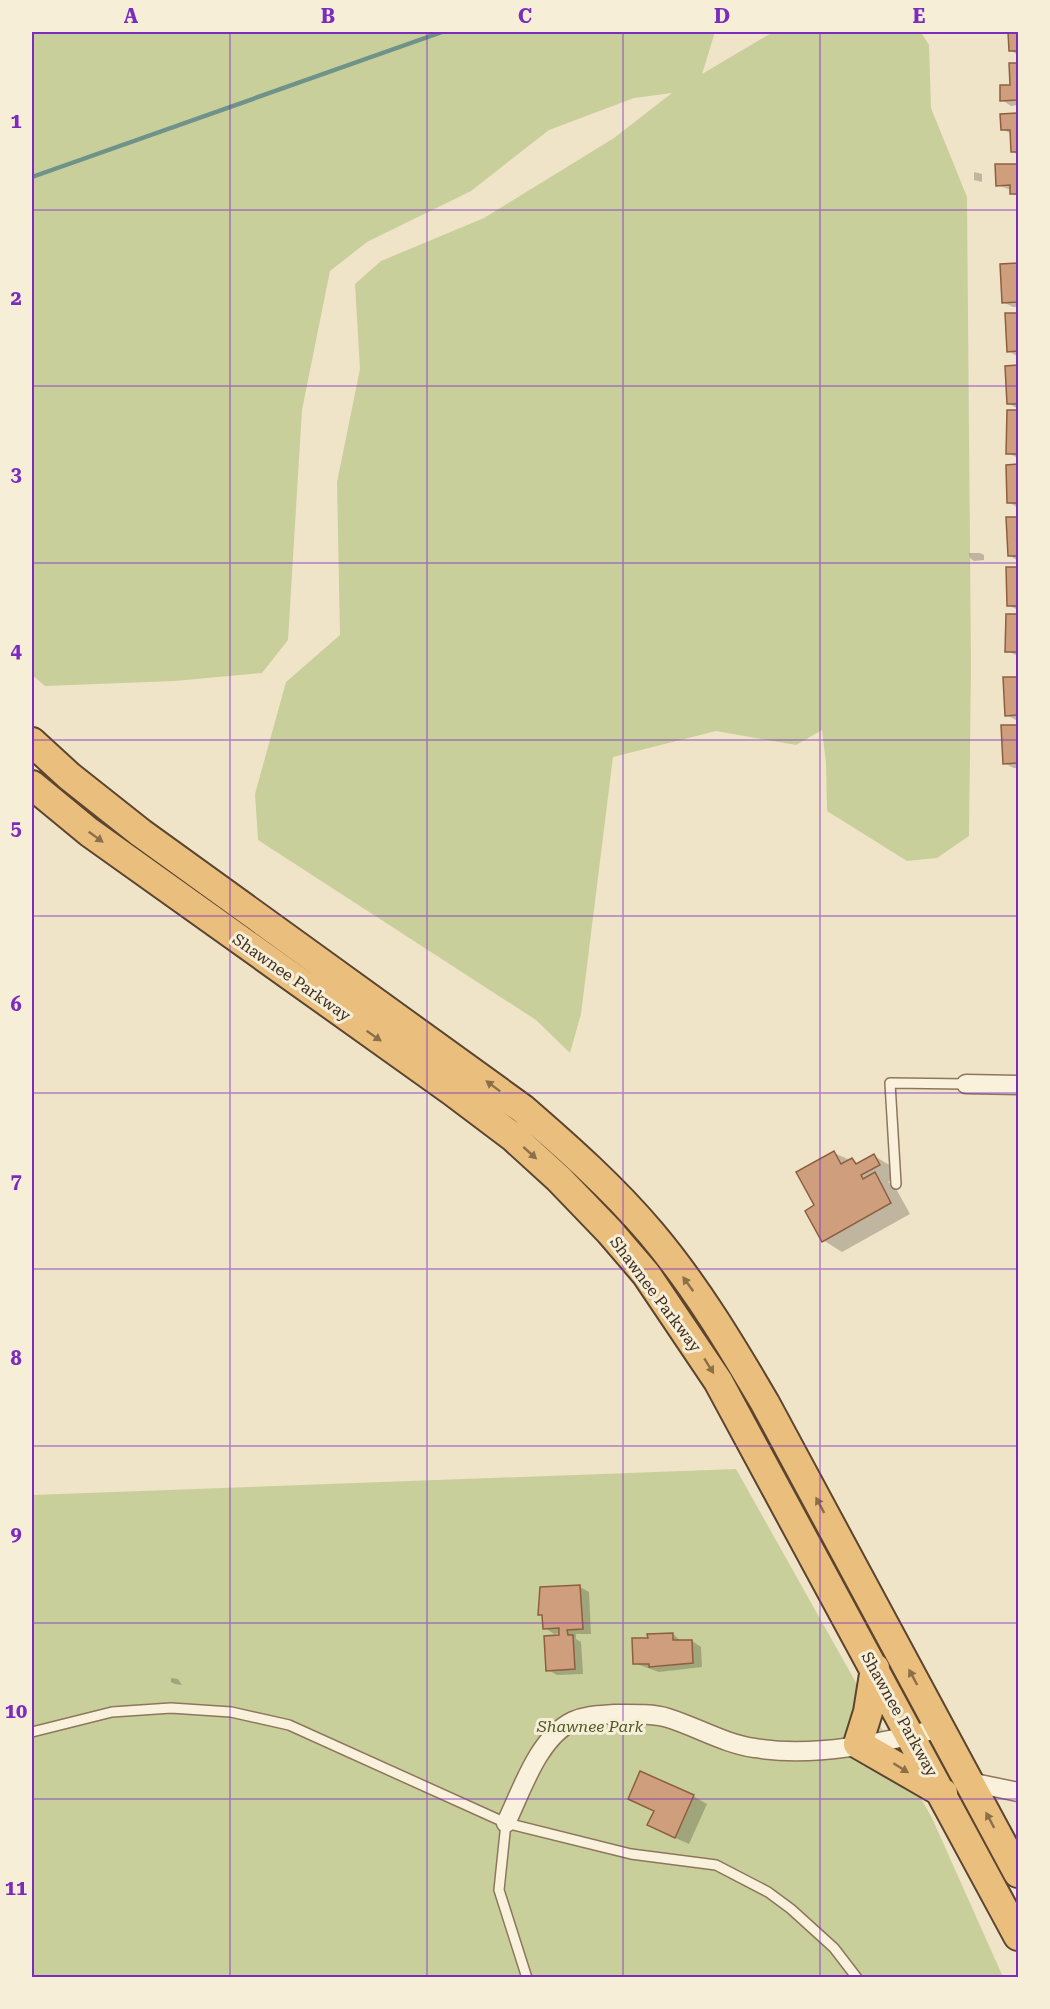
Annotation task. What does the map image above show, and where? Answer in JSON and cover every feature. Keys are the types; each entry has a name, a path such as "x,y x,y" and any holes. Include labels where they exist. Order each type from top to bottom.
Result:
{"highway":[{"name":"Shawnee Parkway","path":"32,742 69,776 141,833 523,1109 568,1148 652,1233 729,1341 765,1403 1018,1871"},
{"name":"Shawnee Parkway","path":"41,793 89,832 513,1137 559,1179 610,1232 646,1274 718,1381 943,1793 1018,1936"},
{"path":"875,1668 868,1712 858,1744 943,1793"}],"street":[{"path":"966,1084 1018,1085"},
{"path":"506,1823 542,1752 557,1733 573,1721 594,1715 628,1714 666,1717 754,1748 821,1750 912,1736 940,1728"},
{"path":"970,1782 1018,1792"}],"lane":[{"path":"896,1184 890,1083 966,1084"},
{"path":"32,1732 82,1717 141,1709 201,1709 260,1718 318,1736 506,1823 631,1854 716,1865 768,1892 791,1909 827,1941 857,1977"},
{"path":"506,1823 499,1890 527,1977"}],"green space":[{"path":"32,32 715,32 702,74 773,32 921,32 929,45 931,108 967,197 971,664 969,836 937,858 907,861 827,811 826,763 822,730 796,745 716,731 613,757 581,1014 570,1053 536,1020 258,840 255,794 286,682 340,635 337,482 360,369 355,284 381,261 484,218 614,138 672,93 634,98 549,130 471,191 367,242 330,271 302,410 288,640 262,673 175,681 45,686 32,675"},
{"name":"Shawnee Park","path":"736,1469 932,1818 1003,1977 32,1978 32,1495"}],"building":[{"path":"1008,32 1018,32 1018,51 1009,51"},
{"path":"1009,63 1018,63 1018,100 1000,101 1000,85 1010,85"},
{"path":"1018,113 1018,152 1011,152 1010,130 1001,130 1000,114"},
{"path":"995,164 1018,164 1018,194 1010,194 1010,185 996,186"},
{"path":"1018,263 1018,302 1002,303 1000,264"},
{"path":"1005,313 1018,313 1018,351 1007,352"},
{"path":"1018,365 1018,404 1007,404 1005,366"},
{"path":"1007,410 1018,410 1018,454 1006,454"},
{"path":"1018,464 1018,503 1007,503 1006,465"},
{"path":"1006,517 1018,517 1018,556 1008,556"},
{"path":"1006,567 1018,567 1018,606 1007,606"},
{"path":"1006,614 1018,614 1018,652 1005,652"},
{"path":"1003,677 1018,677 1018,715 1005,716"},
{"path":"1001,725 1018,725 1018,763 1003,764"},
{"path":"834,1151 841,1164 852,1158 856,1164 874,1154 880,1165 861,1175 863,1179 875,1172 891,1203 822,1242 805,1211 814,1205 796,1172"},
{"path":"580,1585 583,1629 567,1630 568,1635 573,1635 575,1669 546,1671 544,1636 559,1635 559,1628 543,1629 542,1615 538,1615 540,1587"},
{"path":"673,1633 673,1640 692,1640 693,1663 649,1667 649,1664 633,1664 632,1638 648,1638 647,1634"},
{"path":"640,1771 694,1795 675,1838 647,1825 654,1811 628,1799"}],"waterway":[{"path":"32,177 442,32"}]}
